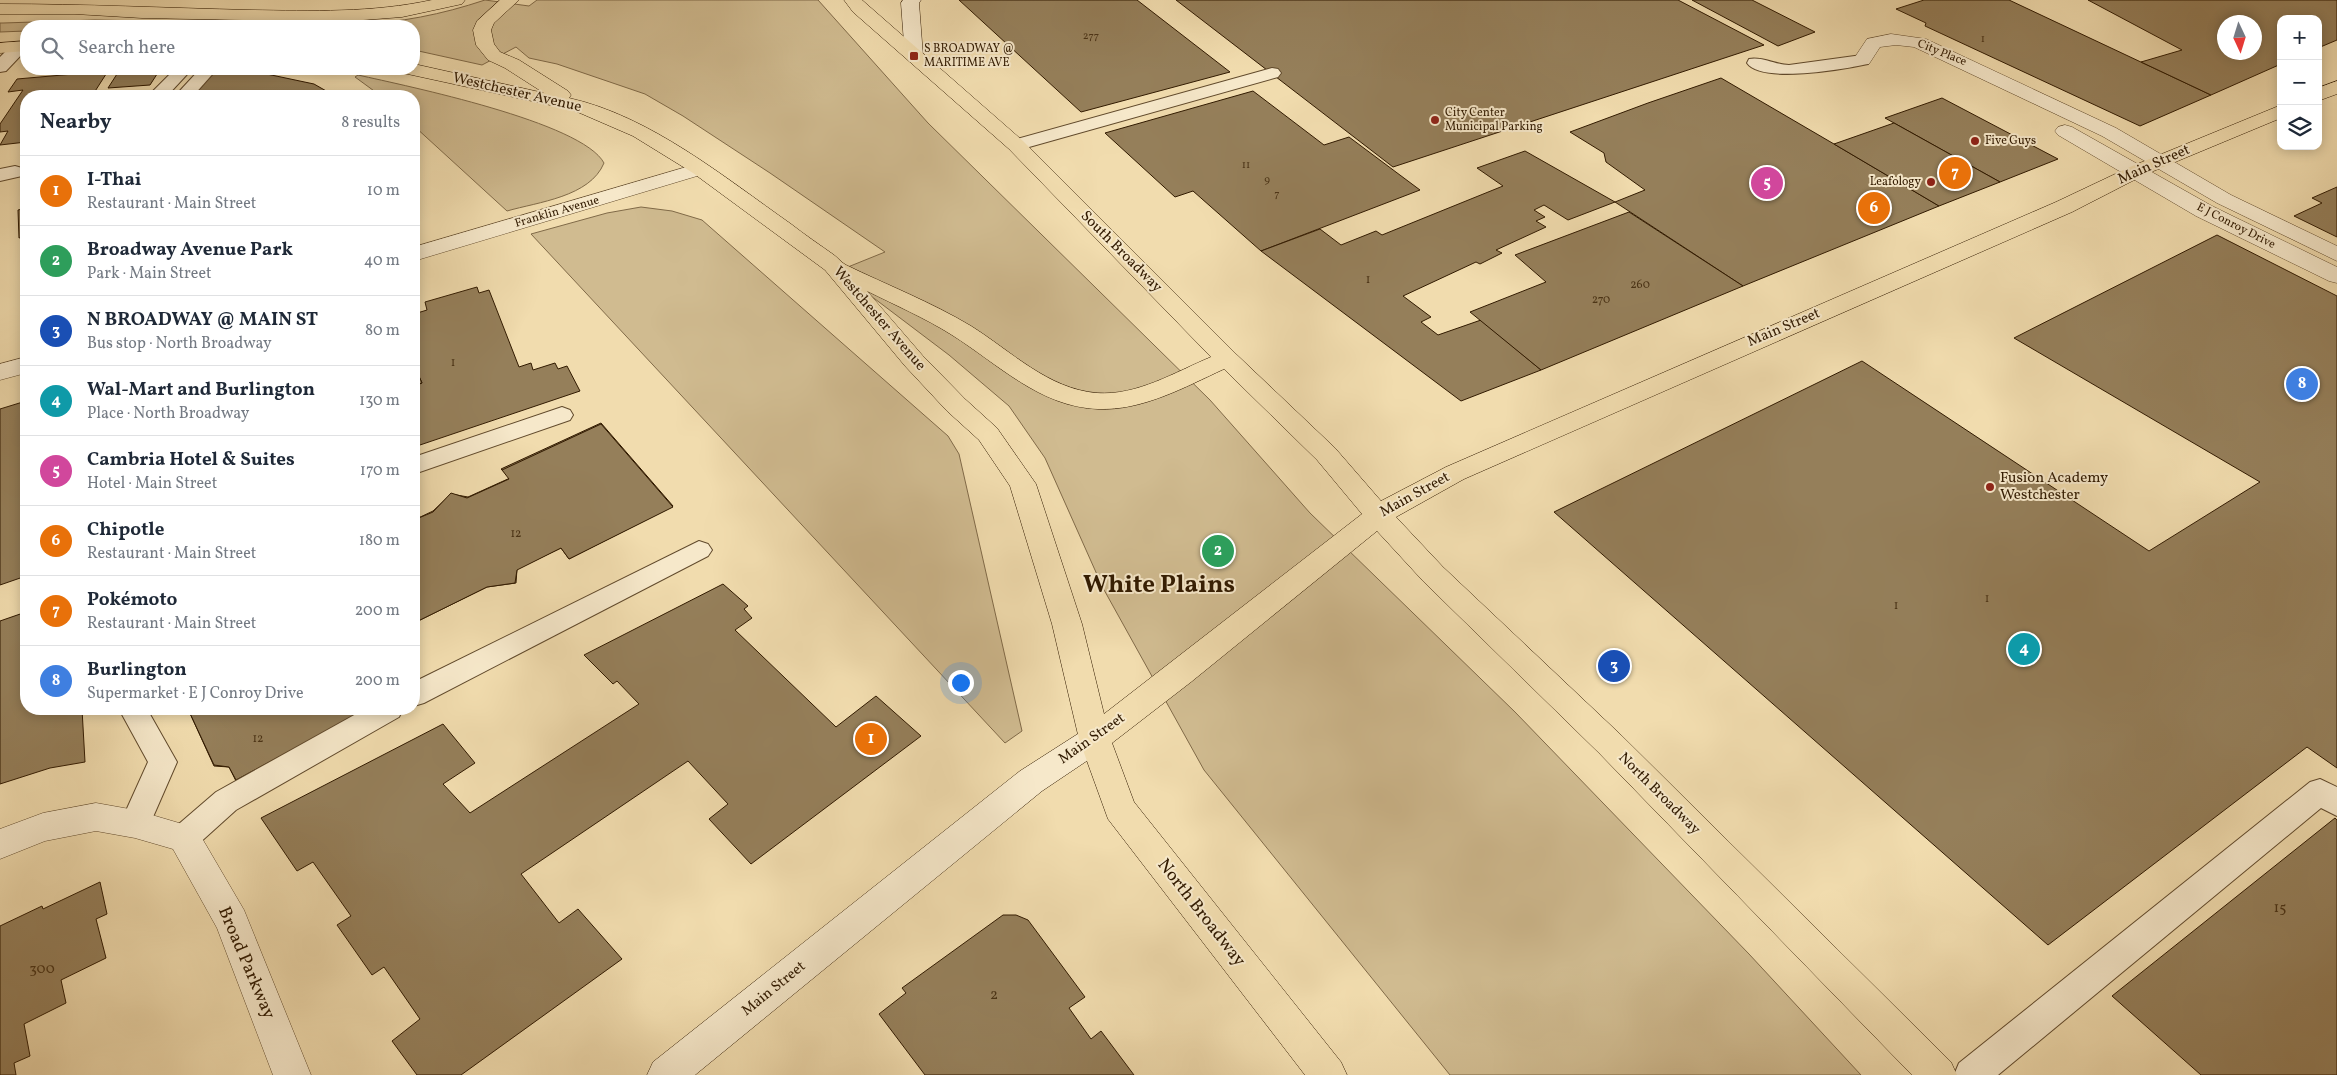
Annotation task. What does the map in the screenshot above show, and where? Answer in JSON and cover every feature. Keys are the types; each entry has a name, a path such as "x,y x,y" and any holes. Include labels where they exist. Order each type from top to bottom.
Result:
{"main road":[{"path":"0,9 75,9 142,14 352,16 402,12 456,0"},
{"path":"510,0 486,21 482,30 485,45 494,56 512,64 579,106"},
{"name":"South Broadway","path":"853,0 858,8 1016,145 1227,359 1326,454 1378,515"},
{"path":"0,48 20,46"},
{"name":"Westchester Avenue","path":"420,71 579,106 640,132 700,169 833,265 914,361 956,405 988,434 1022,484 1068,624 1095,739"},
{"path":"2322,93 2337,87"},
{"name":"Main Street","path":"1095,739 1180,674 1378,515 1474,464 2064,207 2137,171 2277,113"},
{"path":"833,265 957,328 1037,384 1053,392 1082,399 1104,401 1125,399 1227,359"},
{"name":"North Broadway","path":"1378,515 1433,574 1610,744 1938,1075"},
{"name":"North Broadway","path":"1095,739 1120,809 1328,1075"}],"street":[{"path":"912,0 910,3 914,56"},
{"name":"City Place","path":"1862,60 1873,44 1887,39 1920,43 2109,132 2159,162"},
{"name":"City Place","path":"1862,60 1896,58"},
{"name":"City Place","path":"1921,63 1938,68 2079,138 2137,171"},
{"name":"E J Conroy Drive","path":"2159,162 2224,200 2337,254"},
{"name":"Franklin Avenue","path":"420,252 700,169"},
{"name":"E J Conroy Drive","path":"2137,171 2204,211 2337,276"},
{"path":"0,372 20,367"},
{"name":"Main Street","path":"666,1075 1031,782 1095,739"},
{"path":"0,844 43,826 96,817 135,824 184,838"},
{"name":"Broad Parkway","path":"184,838 232,921 292,1075"}],"lane":[{"path":"0,66 20,49"},
{"path":"1755,63 1776,70 1789,70 1862,60"},
{"path":"1016,145 1272,73"},
{"path":"163,90 178,75"},
{"path":"190,90 203,75"},
{"path":"420,464 562,415"},
{"path":"420,692 699,550"},
{"path":"135,824 163,762 136,715"},
{"path":"184,838 226,801 378,715"},
{"path":"1971,1075 2320,791 2337,803"}],"shaded area":[{"path":"485,0 529,6 537,0 818,0 928,123 1210,400 1310,513 1515,712 1749,954 1861,1075 1450,1075 1204,770 1103,588 1045,458 1009,406 949,355 838,271 885,252 770,173 683,116 645,94 557,64 529,58 516,47 482,65 420,51 420,20 401,20 452,10"},
{"path":"20,22 20,31 0,32 0,23"},
{"path":"358,75 452,97 529,120 563,134 589,148 604,163 587,184 575,191 548,201 507,211 420,131 420,90 373,90 355,77"},
{"path":"641,207 672,211 702,220 948,436 959,454 1022,731 1005,743 531,234 607,213"}],"building":[{"path":"959,0 1137,0 1230,72 1081,112"},
{"name":"City Center Municipal Parking","path":"1176,0 1678,0 1764,45 1393,167"},
{"path":"1692,0 1752,0 1815,32 1778,46"},
{"path":"1924,0 2009,0 2211,95 2140,126 1925,26 1926,23 1896,9"},
{"path":"2088,0 2337,0 2337,40 2322,46 2322,15 2277,15 2277,66 2211,95 2141,62 2182,50"},
{"path":"62,75 105,75 96,90 20,90 8,92 17,79"},
{"path":"116,75 156,75 150,85 108,88"},
{"path":"209,75 271,75 314,84 324,90 196,90"},
{"path":"1721,78 1939,206 1743,286 1615,202 1645,190 1606,162 1604,153 1570,132"},
{"path":"1253,91 1324,145 1349,137 1420,190 1261,251 1193,191 1175,197 1105,133"},
{"path":"20,94 20,143 0,145 8,131 0,132 0,124"},
{"name":"Five Guys","path":"1942,98 2058,159 2000,182 1885,118"},
{"path":"1894,123 2000,182 1939,206 1834,144"},
{"path":"1525,151 1615,202 1568,220 1544,205 1534,210 1545,217 1536,221 1546,227 1496,250 1502,253 1480,264 1476,262 1403,296 1431,317 1421,322 1438,335 1481,320 1541,370 1461,401 1261,251 1320,229 1341,245 1376,231 1382,235 1503,186 1477,168"},
{"path":"2337,187 2337,237 2294,216 2322,203 2312,198"},
{"path":"18,210 20,210 19,238"},
{"path":"1629,212 1743,286 1541,370 1470,312 1546,282 1515,255"},
{"path":"2217,235 2337,296 2337,768 2307,747 2048,945 1554,512 1862,361 2149,551 2260,482 2014,338"},
{"path":"477,287 479,293 489,290 519,367 531,363 533,370 555,363 558,369 567,366 580,391 420,445 420,384 422,383 420,378 420,312 427,310 425,302"},
{"path":"20,403 20,578 0,585 0,409"},
{"path":"601,423 673,506 569,559 561,548 517,569 516,583 487,587 420,620 420,517 433,511 451,494 468,497 510,478 501,469"},
{"path":"601,424 673,507 569,559 561,548 517,570 515,583 487,587 420,620 420,517 433,512 451,493 467,498 509,479 502,470"},
{"path":"723,584 748,606 744,609 752,618 735,630 836,727 876,696 921,736 751,864 709,819 728,804 688,761 521,874 559,923 578,909 622,959 461,1075 417,1075 392,1041 420,1019 384,967 372,975 337,925 351,916 313,862 297,871 261,818 443,724 475,763 443,784 470,813 639,704 617,681 613,684 584,655"},
{"path":"20,614 20,715 82,715 85,762 50,768 0,784 0,621"},
{"path":"191,715 360,715 236,781 229,767 214,766"},
{"path":"191,715 357,715 236,780 229,767 214,765"},
{"path":"2335,818 2337,820 2337,1075 2201,1075 2112,996"},
{"path":"100,882 107,914 96,919 106,958 61,980 66,1003 24,1024 30,1056 14,1063 16,1075 0,1075 0,926 42,906 43,909"},
{"path":"1003,915 1016,915 1028,920 1085,997 1069,1008 1091,1039 1101,1031 1134,1075 925,1075 879,1014 906,993 902,988"}],"place":[{"name":"S BROADWAY @ MARITIME AVE","path":"914,56"},
{"name":"City Center Municipal Parking","path":"1435,120"},
{"name":"Five Guys","path":"1975,141"},
{"name":"Pokémoto","path":"1955,173"},
{"name":"Leafology","path":"1931,182"},
{"name":"Cambria Hotel & Suites","path":"1767,183"},
{"name":"Chipotle","path":"1874,208"},
{"name":"Burlington","path":"2302,384"},
{"name":"Fusion Academy Westchester","path":"1990,487"},
{"name":"Broadway Avenue Park","path":"1218,551"},
{"name":"Wal-Mart and Burlington","path":"2024,649"},
{"name":"N BROADWAY @ MAIN ST","path":"1614,666"},
{"name":"I-Thai","path":"871,739"}],"district":[{"name":"White Plains","path":"1159,585"}]}
